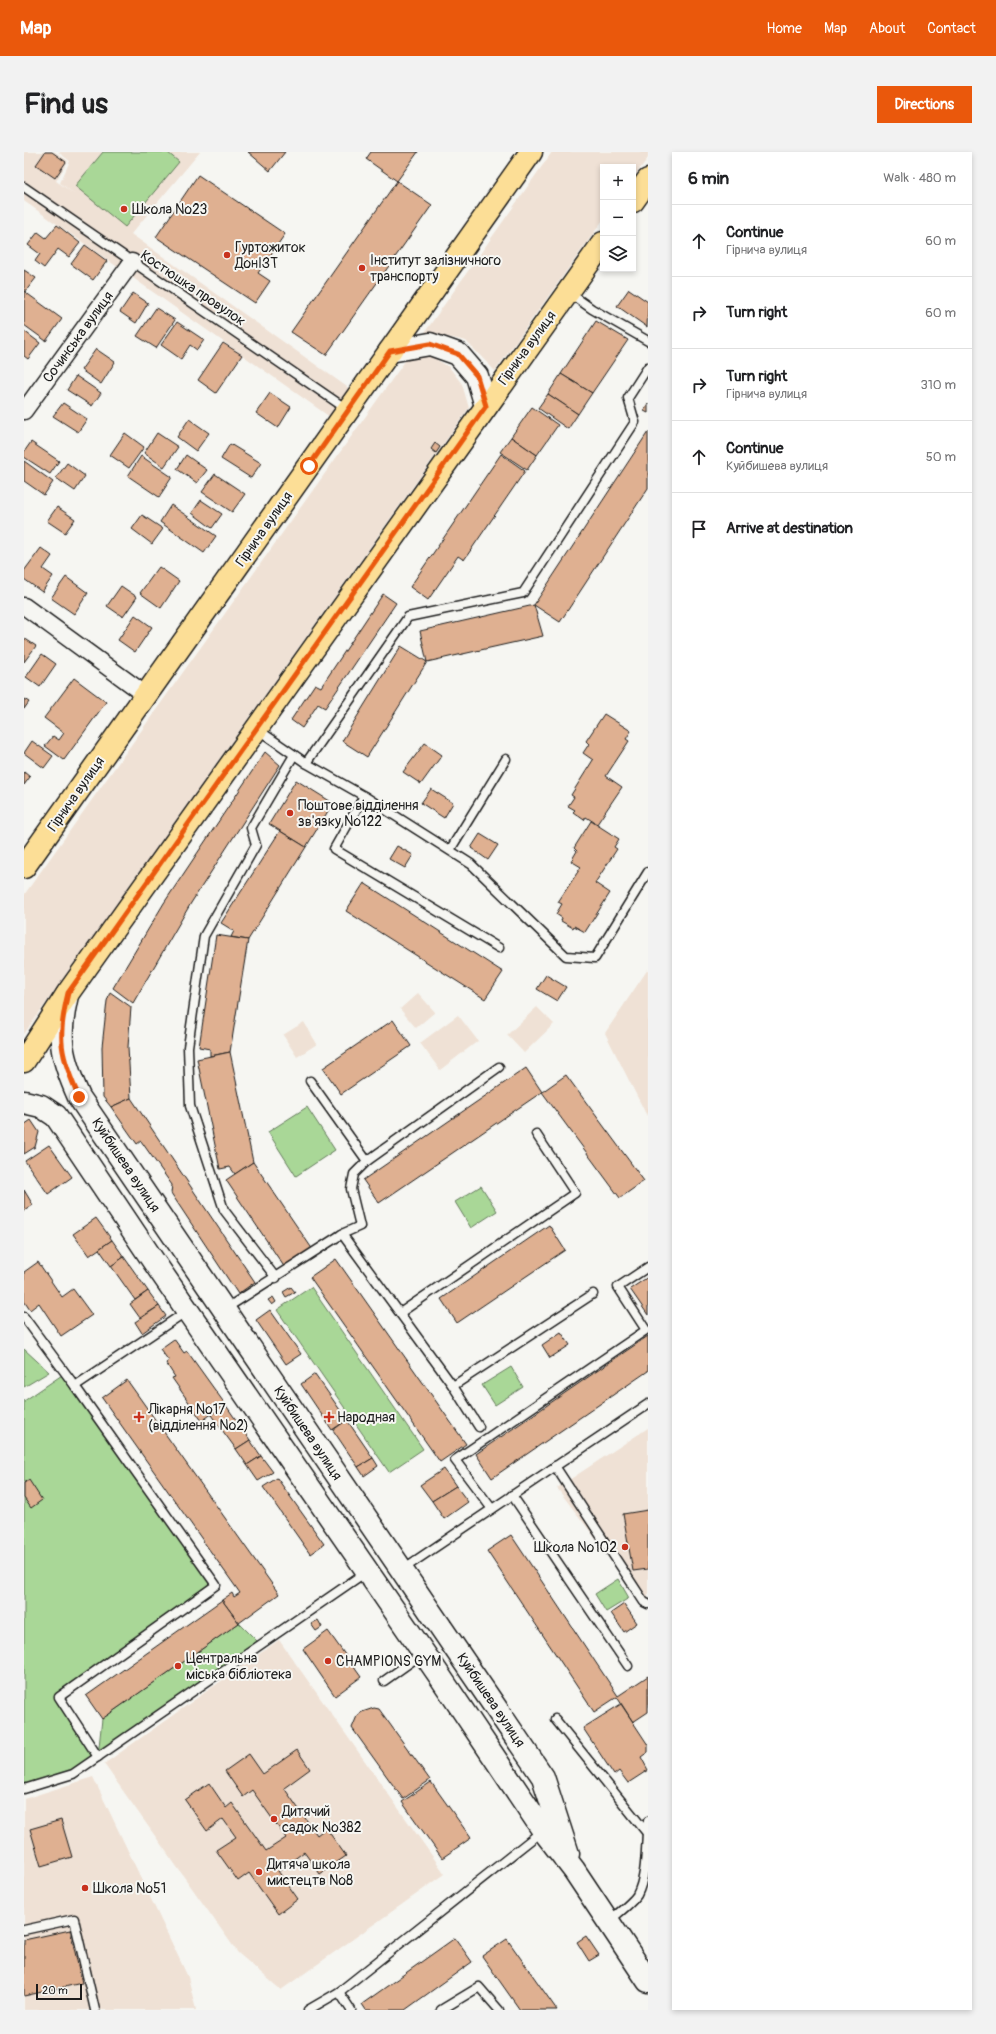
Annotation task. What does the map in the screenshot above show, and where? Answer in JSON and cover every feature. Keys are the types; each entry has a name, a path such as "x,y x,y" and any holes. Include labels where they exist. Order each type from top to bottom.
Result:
{"main road":[{"name":"Гірнича вулиця","path":"24,868 531,152"},
{"name":"Гірнича вулиця","path":"24,1062 68,993 600,247"},
{"path":"390,351 430,344 458,354 477,376 486,406"},
{"name":"Куйбишева вулиця","path":"68,993 61,1022 62,1050 68,1073 79,1097 543,1777 574,1870"},
{"path":"56,1116 57,1104 61,1098 68,1095 79,1097"},
{"name":"Куйбишева вулиця","path":"24,1102 41,1106 56,1116 188,1311 518,1791 543,1830 574,1870 648,1981"},
{"path":"518,1791 533,1797 539,1795 543,1789 543,1777"}],"street":[{"name":"Сочинська вулиця","path":"24,411 132,262"},
{"path":"24,606 146,695"}],"lane":[{"name":"Костюшка провулок","path":"24,187 348,410"},
{"path":"568,292 592,309 648,341"},
{"path":"306,763 408,617 523,593 635,422 628,398 648,367"},
{"path":"256,728 306,763 364,796 471,864 566,956 595,958 648,872"},
{"path":"276,1278 224,1210 190,1106 188,1047 204,936 256,845 251,828 294,755"},
{"path":"450,850 506,759"},
{"path":"364,796 334,849 499,948"},
{"path":"224,1310 276,1278 342,1234 360,1226 351,1189 354,1174 367,1162 499,1067"},
{"path":"310,1081 367,1162"},
{"path":"400,1313 575,1193 536,1134"},
{"path":"342,1234 452,1386 479,1427"},
{"path":"492,1509 455,1460 646,1330 618,1287 648,1267"},
{"path":"452,1386 593,1294"},
{"path":"75,1386 188,1311"},
{"path":"24,1316 216,1585 59,1697 98,1757"},
{"path":"402,1570 648,1404"},
{"path":"555,1466 644,1602 648,1604"},
{"path":"512,1495 628,1666"},
{"path":"24,1789 72,1774 367,1571"},
{"path":"384,1681 423,1654"},
{"path":"555,1719 647,1834"},
{"path":"308,2010 339,1992 543,1830 549,1798"},
{"path":"609,1922 637,1896 643,1880 647,1852 648,1821"},
{"path":"24,1930 74,1919 95,2010"},
{"path":"441,2010 480,1986 499,2010"},
{"path":"339,1992 351,2010"}],"shaded area":[{"path":"24,152 55,152 68,161 56,181 76,195 60,183 70,161 58,152 200,152 131,234 350,389 330,417 24,201"},
{"path":"552,152 648,152 648,158 636,174 636,164 600,164 600,224 495,371 466,341 425,332"},
{"path":"427,354 449,367 462,384 469,408 24,1034 24,895 408,357"},
{"path":"648,969 648,1118 605,1033"},
{"path":"418,993 435,1012 416,1028 400,1009"},
{"path":"537,1007 554,1024 524,1053 507,1035"},
{"path":"458,1015 478,1041 440,1070 420,1043"},
{"path":"304,1022 317,1044 297,1057 283,1035"},
{"name":"Школа №102","path":"648,1428 648,1607 557,1488"},
{"name":"Дитячий садок №382","path":"279,1640 445,1874 281,1990 238,1953 104,1764"},
{"name":"Школа №51","path":"93,1777 188,1977 196,2010 24,2010 24,1799"}],"green space":[{"name":"Школа №23","path":"103,152 167,152 179,162 125,227 75,186"},
{"path":"307,1107 335,1150 296,1176 268,1132"},
{"path":"481,1186 497,1211 471,1228 455,1202"},
{"path":"311,1287 423,1449 389,1472 277,1310"},
{"path":"24,1349 49,1372 24,1387"},
{"path":"511,1367 523,1387 495,1405 482,1385"},
{"path":"65,1373 216,1585 59,1697 98,1756 102,1719 239,1623 261,1645 73,1774 24,1789 24,1401"},
{"path":"618,1579 629,1598 606,1612 595,1594"}],"building":[{"path":"45,152 52,152 66,162 55,178 36,165"},
{"path":"248,152 285,152 270,171"},
{"path":"371,152 418,152 397,181 366,159"},
{"name":"Гуртожиток ДонІЗТ","path":"198,175 285,234 258,273 270,281 255,303 156,237"},
{"name":"Інститут залізничного транспорту","path":"397,181 432,205 326,355 291,332"},
{"path":"57,225 80,243 69,257 58,249 44,268 35,261 40,254 28,245 38,232 46,238"},
{"path":"85,245 107,261 93,280 71,264"},
{"path":"24,270 36,278 25,292 62,319 46,341 24,325"},
{"path":"629,289 648,302 647,327 617,306"},
{"path":"133,293 148,303 136,323 120,312"},
{"path":"156,308 175,320 156,348 137,336"},
{"path":"596,321 628,340 592,393 561,374"},
{"path":"177,322 204,340 197,350 190,345 181,359 161,345"},
{"path":"24,331 40,343 28,359 24,356"},
{"path":"223,343 242,355 216,393 198,380"},
{"path":"96,349 115,362 101,384 81,370"},
{"path":"561,374 592,393 578,414 548,394"},
{"path":"76,376 101,393 92,406 67,390"},
{"path":"270,393 291,407 278,428 256,413"},
{"path":"548,394 578,414 568,429 538,408"},
{"path":"63,403 87,419 78,432 53,416"},
{"path":"648,403 648,413 644,411"},
{"path":"532,407 558,425 537,455 511,437"},
{"path":"189,419 209,433 196,451 177,437"},
{"path":"648,432 648,488 560,622 534,605"},
{"path":"125,433 144,447 129,468 110,455"},
{"path":"157,433 178,447 164,467 144,453"},
{"path":"511,437 537,455 527,470 500,452"},
{"path":"31,442 59,461 50,474 24,457 24,452"},
{"path":"435,443 440,447 436,453 431,449"},
{"path":"230,444 261,463 251,478 221,459"},
{"path":"501,454 525,471 464,560 458,556 428,600 410,587"},
{"path":"186,455 207,470 197,483 177,469"},
{"path":"141,456 172,477 159,497 128,476"},
{"path":"24,461 53,482 44,495 24,481"},
{"path":"67,463 85,476 75,491 56,478"},
{"path":"215,474 245,494 232,512 202,492"},
{"path":"201,500 222,514 212,528 192,513"},
{"path":"171,505 216,536 204,553 160,522"},
{"path":"57,507 75,519 65,533 47,521"},
{"path":"142,515 163,529 152,544 132,529"},
{"path":"41,548 52,556 43,569 53,576 42,592 24,579 24,571"},
{"path":"159,567 179,581 161,608 140,593"},
{"path":"66,577 88,593 74,614 51,598"},
{"path":"121,586 137,597 123,617 107,606"},
{"path":"383,594 396,603 325,708 318,704 302,728 291,720 315,684 321,687"},
{"path":"534,605 543,636 427,662 420,631"},
{"path":"135,615 152,627 135,652 118,640"},
{"path":"24,638 36,646 24,662"},
{"path":"401,646 427,662 367,757 342,741"},
{"path":"42,654 56,664 40,687 26,677"},
{"path":"74,678 106,702 64,760 45,746 53,736 59,740 64,733 44,718"},
{"path":"24,699 29,702 24,709"},
{"path":"604,714 631,731 626,739 629,741 606,776 622,787 597,824 586,817 584,820 573,812 575,810 568,806 574,797 571,795 593,760 583,753 589,744 586,741"},
{"path":"32,741 53,756 44,768 24,753"},
{"path":"425,743 442,755 421,784 403,772"},
{"path":"265,752 280,765 191,903 133,1003 113,988 164,903"},
{"path":"24,772 30,777 24,785"},
{"path":"296,780 333,803 306,847 269,824"},
{"path":"431,789 453,803 444,818 421,803"},
{"path":"591,821 619,839 614,847 617,849 595,883 610,893 585,932 574,926 573,928 561,921 562,918 556,914 562,904 558,902 581,867 571,861 577,851 574,848"},
{"path":"280,831 306,847 248,940 231,937 234,931 221,923"},
{"path":"480,834 498,845 488,860 471,848"},
{"path":"397,846 413,855 405,868 389,859"},
{"path":"364,883 503,972 485,999 346,911"},
{"path":"216,935 248,940 230,1052 210,1056 210,1049 199,1047"},
{"path":"546,975 566,987 557,1001 537,989"},
{"path":"110,992 131,1007 128,1047 131,1098 111,1107 103,1097 102,1047 107,1001"},
{"path":"393,1020 411,1046 341,1094 323,1068"},
{"path":"230,1052 253,1162 235,1174 230,1167 220,1169 197,1059"},
{"path":"526,1068 542,1092 379,1203 363,1180"},
{"path":"566,1075 644,1181 620,1198 542,1092"},
{"path":"131,1098 255,1282 238,1294 171,1193 172,1185 141,1141 137,1144 111,1107"},
{"path":"31,1120 39,1132 35,1147 24,1154 24,1125"},
{"path":"49,1145 72,1177 48,1194 25,1161"},
{"path":"253,1162 313,1250 285,1268 226,1180"},
{"path":"24,1190 33,1205 24,1211"},
{"path":"96,1218 112,1240 89,1256 73,1234"},
{"path":"549,1225 565,1250 457,1323 441,1299"},
{"path":"112,1240 124,1257 111,1266 99,1249"},
{"path":"124,1257 148,1291 135,1300 111,1266"},
{"path":"336,1259 466,1444 440,1462 310,1277"},
{"path":"38,1262 62,1297 73,1289 92,1315 61,1336 39,1303 30,1310 24,1301 24,1272"},
{"path":"648,1277 648,1315 630,1289"},
{"path":"291,1287 295,1292 286,1297 283,1292"},
{"path":"148,1291 159,1306 140,1318 130,1304"},
{"path":"273,1297 276,1302 272,1305 268,1300"},
{"path":"159,1306 166,1316 142,1333 135,1322"},
{"path":"270,1310 301,1354 286,1364 256,1320"},
{"path":"561,1332 570,1345 550,1358 542,1345"},
{"path":"648,1336 648,1371 492,1478 476,1454"},
{"path":"174,1339 184,1353 187,1351 225,1404 202,1421 172,1378 175,1377 166,1363 169,1361 160,1349"},
{"path":"315,1374 347,1420 332,1430 301,1384"},
{"path":"127,1380 279,1594 239,1623 222,1600 232,1593 234,1597 240,1593 102,1398"},
{"path":"225,1404 250,1440 236,1449 211,1415"},
{"path":"347,1420 373,1458 358,1467 333,1430"},
{"path":"250,1440 261,1456 247,1465 236,1449"},
{"path":"261,1456 273,1472 258,1481 247,1465"},
{"path":"373,1458 378,1466 364,1476 358,1467"},
{"path":"444,1469 456,1486 432,1501 420,1485"},
{"path":"277,1478 324,1544 310,1554 263,1487"},
{"path":"29,1480 42,1500 31,1508 24,1498 24,1483"},
{"path":"456,1486 468,1502 444,1519 432,1501"},
{"path":"648,1510 648,1569 633,1571 623,1514"},
{"path":"511,1535 618,1696 648,1676 648,1712 633,1722 617,1697 594,1712 487,1551"},
{"path":"222,1600 239,1623 102,1719 86,1696"},
{"path":"624,1604 637,1623 624,1632 611,1613"},
{"path":"318,1620 322,1627 316,1631 311,1624"},
{"path":"328,1631 361,1677 335,1696 303,1649"},
{"path":"621,1704 648,1745 648,1752 641,1757 648,1770 628,1783 619,1771 614,1775 583,1728"},
{"path":"374,1708 379,1709 430,1780 403,1799 352,1728 357,1716 362,1712"},
{"path":"297,1750 310,1769 284,1788 317,1835 326,1828 346,1856 320,1874 304,1852 278,1871 298,1899 278,1914 249,1873 238,1881 216,1850 236,1837 223,1819 207,1831 185,1800 209,1783 226,1808 232,1803 266,1851 286,1838 252,1790 243,1797 225,1771 249,1754 263,1774"},
{"path":"431,1782 471,1838 442,1858 402,1802"},
{"path":"61,1820 72,1857 41,1866 30,1829"},
{"path":"70,1930 82,1983 24,1996 24,1940"},
{"path":"586,1936 599,1955 589,1961 577,1942"},
{"path":"455,1938 472,1962 405,2010 366,2010 362,2004"},
{"path":"507,1939 557,2010 520,2010 482,1956"}],"place":[{"name":"Школа №23","path":"124,209"},
{"name":"Гуртожиток ДонІЗТ","path":"227,255"},
{"name":"Інститут залізничного транспорту","path":"362,268"},
{"name":"Поштове відділення зв'язку №122","path":"290,813"},
{"name":"Лікарня №17 (відділення №2)","path":"139,1417"},
{"name":"Народная","path":"329,1417"},
{"name":"Школа №102","path":"625,1547"},
{"name":"CHAMPIONS GYM","path":"328,1661"},
{"name":"Центральна міська бібліотека","path":"178,1666"},
{"name":"Дитячий садок №382","path":"274,1819"},
{"name":"Дитяча школа мистецтв №8","path":"259,1872"},
{"name":"Школа №51","path":"85,1888"}],"route":[{"path":"79,1097 68,1073 62,1050 61,1022 68,993 486,406 477,376 458,354 430,344 390,351 309,466"}]}
